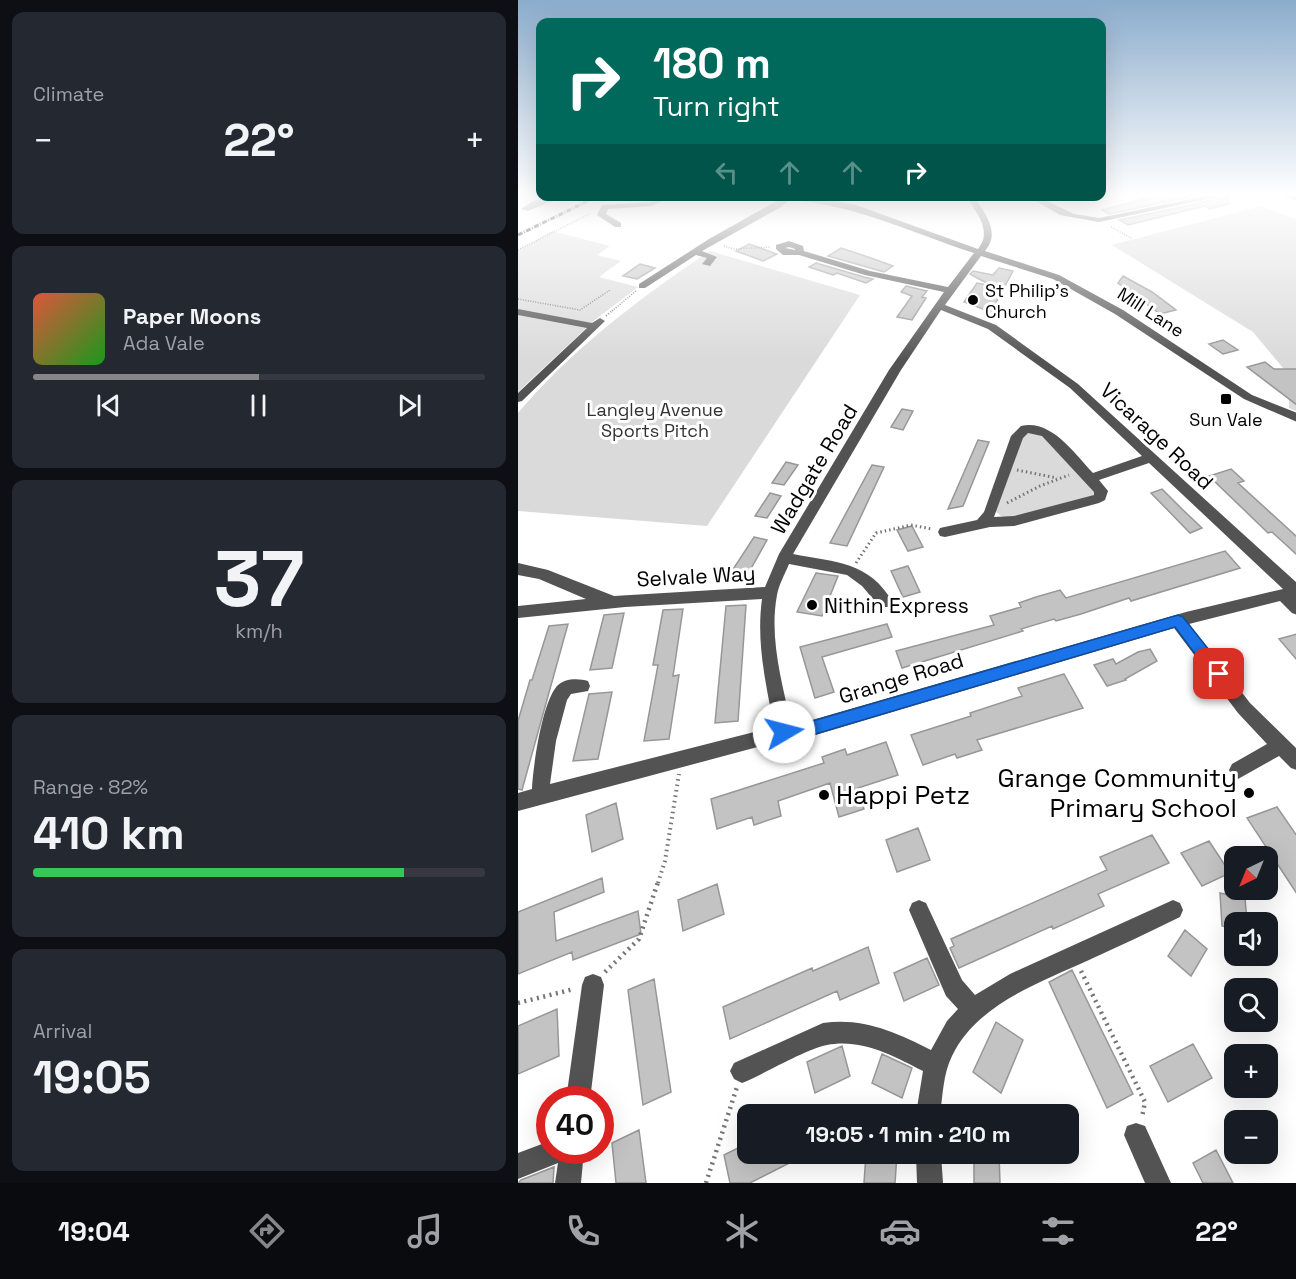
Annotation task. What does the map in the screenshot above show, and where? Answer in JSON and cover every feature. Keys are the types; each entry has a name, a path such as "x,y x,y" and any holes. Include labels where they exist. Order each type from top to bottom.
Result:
{"street":[{"path":"642,286 699,249"},
{"path":"782,249 786,253 799,252 868,273 950,290"},
{"name":"Mill Lane","path":"973,249 1056,277 1080,289 1240,392 1296,418"},
{"name":"Wadgate Road","path":"784,732 767,655 767,616 770,593 784,558 895,370 981,249"},
{"path":"694,252 713,257 707,264"},
{"name":"Vicarage Road","path":"940,306 982,323 1059,374 1153,457 1292,592 1296,609"},
{"path":"518,312 597,323"},
{"name":"Vicarage Road","path":"931,318 982,323"},
{"path":"520,394 597,323"},
{"path":"945,532 981,525 995,521 1014,521 1094,500 1100,497 1101,491 1046,433 1025,429 1018,436 988,518 981,525"},
{"path":"1087,475 1153,457"},
{"path":"784,558 851,570 867,582 885,603"},
{"name":"Selvale Way","path":"518,569 551,576 595,597 625,601"},
{"name":"Grange Road","path":"518,802 784,732 802,731 1178,621 1292,592"},
{"name":"Selvale Way","path":"518,612 625,601 770,593"},
{"path":"1178,621 1244,708 1296,762"},
{"path":"541,796 540,783 551,726 562,692 568,688 582,686"},
{"path":"1238,770 1280,746"},
{"path":"919,910 954,988 973,1009"},
{"path":"928,1104 929,1089 936,1065 949,1038 973,1009 986,998 1017,981 1173,910"},
{"path":"580,1086 593,985"},
{"path":"742,1071 834,1031 873,1036 936,1065"},
{"path":"1136,1135 1158,1183"},
{"path":"518,1166 536,1159"},
{"path":"568,1183 570,1164"},
{"path":"929,1164 930,1183"}],"path":[{"path":"597,323 642,286"},
{"path":"518,299 577,311 586,308 610,290"},
{"path":"1006,467 1050,477 1087,475"},
{"path":"991,509 1062,477"},
{"path":"851,570 876,533 915,525 945,532"},
{"path":"518,1003 593,985 639,939 665,861 682,760"},
{"path":"1074,956 1145,1102 1136,1135"},
{"path":"706,1183 742,1071"}],"green space":[{"path":"605,249 597,255 621,261 599,277 638,287 596,319 518,392 518,251"},
{"path":"1119,249 1296,249 1296,411 1289,408 1288,374 1253,332"},
{"name":"Langley Avenue Sports Pitch","path":"710,251 860,295 707,526 518,511 518,413 561,367 608,325"},
{"path":"1027,432 1043,435 1096,487 1094,496 1010,518 1001,516 995,511 1020,437"}],"building":[{"path":"764,249 777,254 763,261 736,251"},
{"path":"839,249 844,249 893,266 884,272 828,256"},
{"path":"816,263 873,279 866,283 809,267"},
{"path":"640,264 655,268 637,279 623,276"},
{"path":"999,268 1013,271 991,312 964,302 977,283 992,286 970,274 973,271 993,275"},
{"path":"1123,276 1152,292 1176,310 1160,314 1118,283"},
{"path":"906,286 927,291 922,297 926,298 912,320 897,317 912,296 901,292"},
{"path":"1223,340 1238,350 1223,354 1209,344"},
{"path":"1265,362 1274,369 1297,369 1297,405 1247,367"},
{"path":"902,409 913,411 903,430 891,427"},
{"path":"978,440 989,442 963,506 948,509"},
{"path":"786,462 798,465 784,485 772,483"},
{"path":"872,465 884,467 847,546 830,543"},
{"path":"1231,469 1244,481 1238,483 1297,537 1297,555 1272,532 1268,533 1209,476"},
{"path":"1162,489 1202,528 1190,533 1151,493"},
{"path":"770,493 781,496 767,518 755,516"},
{"path":"912,526 923,547 908,551 897,530"},
{"path":"754,537 767,540 744,581 728,577"},
{"path":"1225,551 1240,568 1131,601 1129,598 1056,621 1054,619 1021,629 1023,631 902,668 896,651 994,625 990,616 1021,607 1019,603 1036,597 1060,590 1066,598"},
{"path":"908,566 920,592 903,597 891,571"},
{"path":"816,573 838,576 822,616 797,612"},
{"path":"746,605 738,721 715,723 726,606"},
{"path":"683,609 673,676 679,675 669,739 644,741 658,665 653,665 663,610"},
{"path":"624,613 612,668 590,670 604,615"},
{"path":"568,624 522,790 518,789 518,721 530,680 532,680 549,626"},
{"path":"887,624 892,637 822,657 834,692 815,698 800,647"},
{"path":"1297,634 1297,660 1279,639"},
{"path":"1150,649 1157,661 1126,680 1107,686 1094,665 1113,659 1116,664 1138,652"},
{"path":"1064,674 1083,708 977,740 982,750 957,758 955,754 923,765 911,735 971,716 970,713 1022,696 1018,688"},
{"path":"612,692 598,759 573,761 589,694"},
{"path":"886,742 898,775 858,788 864,809 839,817 830,783 778,801 781,816 754,825 752,817 717,829 711,799 824,763 822,757 845,749 847,755"},
{"path":"616,803 623,839 592,852 586,815"},
{"path":"1277,807 1297,836 1297,894 1278,865 1278,846 1265,846 1247,818"},
{"path":"918,828 930,860 897,872 886,840"},
{"path":"1152,835 1169,863 1098,894 1104,906 1053,929 1052,926 959,968 950,948 954,946 951,939 1107,870 1100,857"},
{"path":"1209,841 1224,864 1224,876 1202,886 1181,853"},
{"path":"602,878 604,892 554,912 556,941 638,911 641,934 573,960 572,952 518,974 518,912"},
{"path":"717,884 724,914 683,931 678,900"},
{"path":"1220,893 1224,894 1224,900 1245,900 1246,912 1224,912 1224,926 1222,926"},
{"path":"1185,930 1207,949 1191,976 1168,956"},
{"path":"868,947 879,983 840,1000 837,991 730,1039 723,1007 812,968 813,971"},
{"path":"927,958 939,985 904,1001 894,973"},
{"path":"1072,970 1133,1094 1107,1108 1049,982"},
{"path":"654,979 671,1092 643,1105 628,990"},
{"path":"557,1009 559,1056 518,1074 518,1026"},
{"path":"996,1022 1023,1040 1001,1093 973,1072"},
{"path":"1193,1044 1212,1078 1168,1102 1150,1066"},
{"path":"842,1046 850,1076 815,1093 807,1062"},
{"path":"882,1054 912,1068 902,1098 872,1083"},
{"path":"639,1130 646,1183 616,1183 614,1142"},
{"path":"737,1148 737,1164 787,1164 750,1183 730,1183 724,1155"},
{"path":"1216,1150 1233,1183 1203,1183 1193,1163"},
{"path":"865,1164 896,1164 895,1183 864,1183"},
{"path":"974,1164 999,1164 1000,1183 974,1183"},
{"path":"554,1167 553,1183 518,1183 521,1180"}],"place":[{"name":"St Philip's Church","path":"973,300"},
{"name":"Sun Vale","path":"1226,399"},
{"name":"Nithin Express","path":"812,605"},
{"name":"Grange Community Primary School","path":"1249,793"},
{"name":"Happi Petz","path":"824,795"}],"route":[{"path":"784,732 802,731 1178,621 1219,674"}]}
